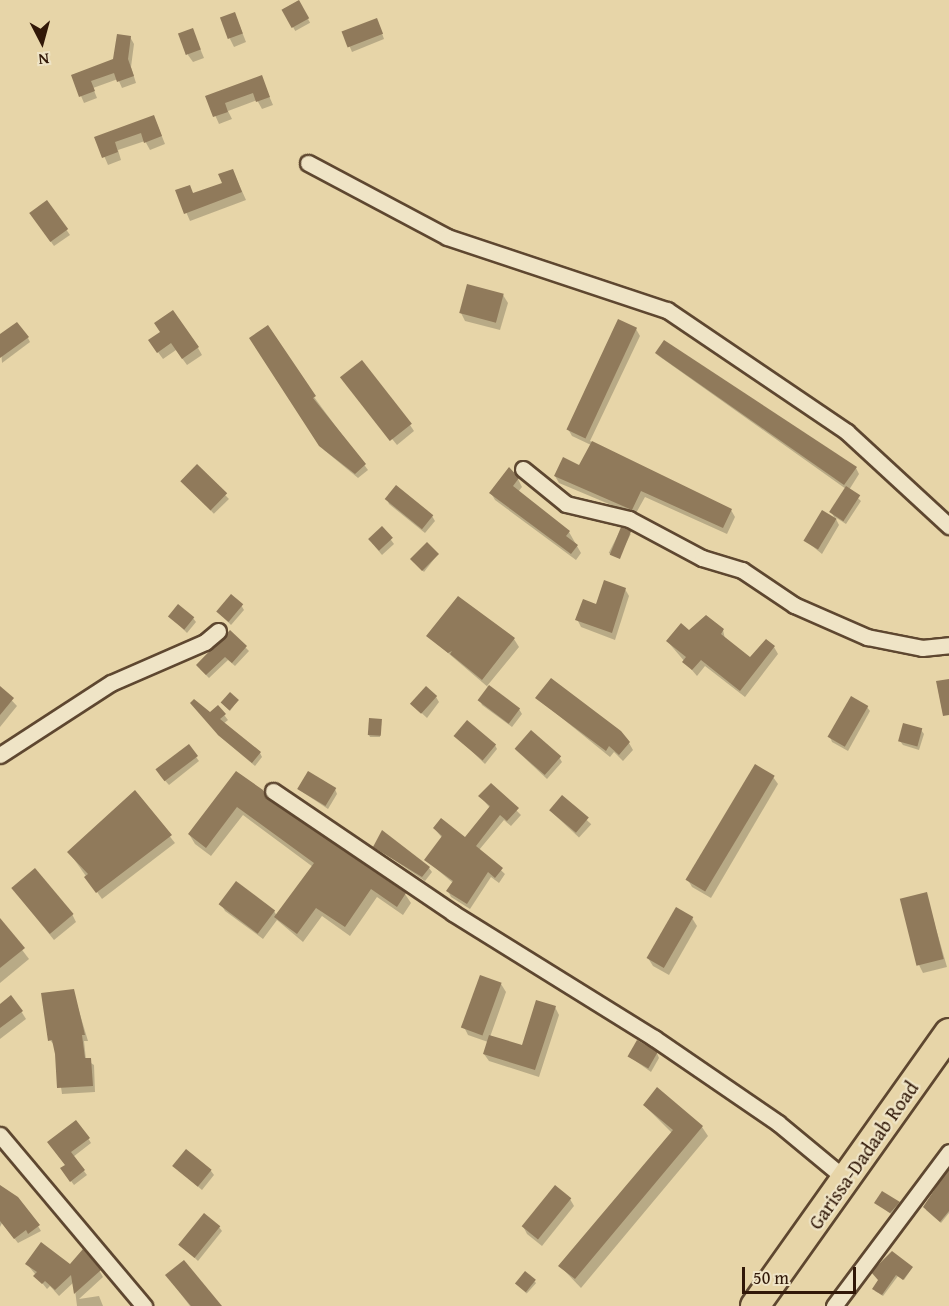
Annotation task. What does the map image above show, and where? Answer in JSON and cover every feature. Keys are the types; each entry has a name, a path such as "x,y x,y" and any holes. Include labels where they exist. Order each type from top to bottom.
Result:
{"highway":[{"name":"Garissa-Dadaab Road","path":"755,1306 847,1180 949,1033"}],"street":[{"path":"308,163 447,237 667,310 847,432 949,526"},
{"path":"523,469 566,504 629,519 702,558 742,570 794,606 867,637 922,648 949,645"},
{"path":"0,755 111,683 205,642 218,631"},
{"path":"273,791 453,913 654,1038 778,1123 847,1180"},
{"path":"0,1136 144,1306"},
{"path":"834,1306 949,1152"}],"building":[{"path":"299,0 309,18 292,28 282,10"},
{"path":"235,12 243,34 228,39 220,17"},
{"path":"377,18 383,34 348,47 342,32"},
{"path":"193,28 201,50 186,55 178,33"},
{"path":"117,34 131,36 128,59 134,76 117,82 114,73 91,81 95,91 79,97 71,75 113,59"},
{"path":"262,75 270,97 256,102 253,93 225,103 228,112 213,117 205,96"},
{"path":"154,115 162,136 144,143 141,133 115,142 118,152 102,158 94,137"},
{"path":"233,169 242,192 184,214 175,190 190,185 193,193 222,183 218,174"},
{"path":"47,200 68,229 50,242 29,213"},
{"path":"467,284 504,294 496,323 459,313"},
{"path":"173,310 199,347 182,359 171,343 157,353 148,340 160,332 154,323"},
{"path":"618,319 637,328 585,438 566,430"},
{"path":"17,322 29,337 0,358 0,334"},
{"path":"268,325 316,396 313,398 366,464 355,474 319,446 249,338"},
{"path":"664,340 857,467 844,485 655,353"},
{"path":"362,360 412,424 390,441 340,377"},
{"path":"592,441 732,509 723,528 641,491 632,510 554,476 563,457 579,465"},
{"path":"197,464 227,493 211,510 180,481"},
{"path":"509,467 519,478 513,486 570,531 566,536 578,545 571,554 489,493"},
{"path":"396,485 433,515 422,529 385,499"},
{"path":"846,486 860,495 843,521 829,512"},
{"path":"822,510 837,519 818,550 803,541"},
{"path":"382,526 393,538 379,551 368,539"},
{"path":"621,527 631,531 620,559 610,555"},
{"path":"427,542 439,554 422,571 410,559"},
{"path":"604,580 626,588 612,633 575,620 583,599 596,604"},
{"path":"231,594 243,604 228,622 216,612"},
{"path":"458,596 515,638 482,680 450,654 452,651 448,653 426,636"},
{"path":"178,604 194,617 184,630 168,616"},
{"path":"706,615 724,629 721,634 750,657 766,639 775,646 740,691 701,660 692,670 682,662 686,657 666,641 681,623 689,630"},
{"path":"230,630 247,646 232,663 225,657 206,675 196,665"},
{"path":"551,678 621,731 630,742 619,755 609,746 606,751 535,698"},
{"path":"949,679 949,715 943,716 936,681"},
{"path":"489,685 520,708 509,724 478,700"},
{"path":"0,686 14,698 0,715"},
{"path":"426,686 437,696 421,714 410,704"},
{"path":"230,692 239,700 230,710 221,702"},
{"path":"851,696 868,706 845,747 828,737"},
{"path":"194,699 210,712 218,705 226,714 220,719 261,752 252,763 218,735 190,703"},
{"path":"369,718 382,719 381,736 368,735"},
{"path":"467,720 496,744 483,761 454,736"},
{"path":"903,723 922,728 917,747 898,741"},
{"path":"531,730 561,756 545,775 515,749"},
{"path":"189,744 198,756 164,781 155,769"},
{"path":"755,764 775,776 705,892 685,880"},
{"path":"236,771 263,790 268,799 406,893 397,907 371,889 345,927 316,908 297,934 274,917 314,863 237,807 206,848 188,834"},
{"path":"308,771 336,788 325,806 297,789"},
{"path":"491,783 519,808 507,821 500,815 476,846 503,868 495,878 488,872 467,904 446,891 453,881 424,860 442,836 433,828 441,818 465,837 490,806 478,796"},
{"path":"135,790 172,835 96,893 84,877 88,874 67,852"},
{"path":"562,795 589,817 576,833 549,810"},
{"path":"382,830 430,867 422,877 373,847"},
{"path":"35,868 74,914 50,934 11,888"},
{"path":"236,881 275,910 258,934 219,904"},
{"path":"927,892 944,959 917,966 900,899"},
{"path":"676,907 693,917 664,968 646,958"},
{"path":"0,918 25,948 0,968"},
{"path":"480,975 502,983 482,1035 461,1028"},
{"path":"74,989 85,1035 82,1035 85,1058 91,1058 93,1086 57,1088 55,1054 52,1040 48,1041 41,993"},
{"path":"11,995 23,1011 0,1028 0,1004"},
{"path":"536,1000 556,1006 535,1070 483,1054 489,1035 522,1045"},
{"path":"637,1040 658,1052 648,1068 628,1056"},
{"path":"657,1087 703,1126 575,1279 558,1266 673,1130 643,1105"},
{"path":"76,1120 90,1138 71,1152 85,1170 70,1182 60,1168 65,1165 47,1142"},
{"path":"186,1149 212,1170 198,1187 172,1166"},
{"path":"949,1168 949,1211 940,1222 923,1207"},
{"path":"0,1185 18,1197 40,1225 28,1234 26,1230 14,1239 0,1221"},
{"path":"555,1185 571,1198 538,1239 522,1226"},
{"path":"882,1191 900,1202 890,1213 874,1203"},
{"path":"204,1213 220,1226 195,1258 178,1245"},
{"path":"41,1242 70,1264 83,1249 101,1270 74,1294 71,1275 55,1290 45,1281 42,1284 33,1276 37,1272 25,1264"},
{"path":"892,1251 913,1267 903,1280 896,1275 882,1295 872,1289 878,1280 871,1272"},
{"path":"184,1260 222,1306 191,1306 165,1275"},
{"path":"525,1271 536,1280 526,1292 515,1283"}]}
